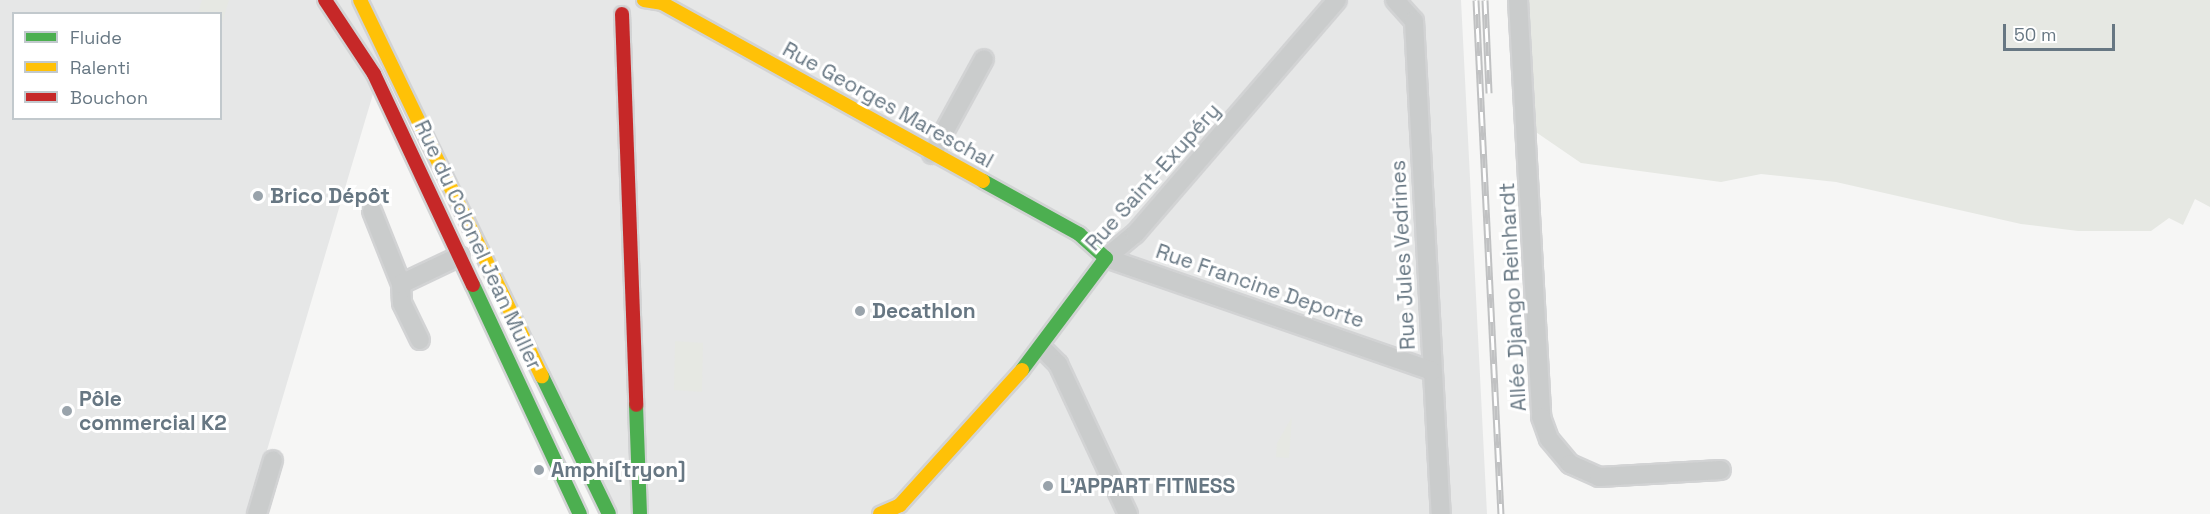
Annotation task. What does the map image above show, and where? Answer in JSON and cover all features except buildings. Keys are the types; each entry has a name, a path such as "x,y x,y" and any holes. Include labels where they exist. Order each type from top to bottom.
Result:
{"main road":[{"name":"Rue du Colonel Jean Muller","path":"325,0 374,74 580,514"},
{"name":"Rue du Colonel Jean Muller","path":"360,0 387,48 526,337 588,477 609,514"},
{"path":"607,5 622,14 630,12 642,0"},
{"name":"Rue Georges Mareschal","path":"642,0 663,3 1079,234 1106,258"},
{"path":"622,14 640,514"},
{"name":"Rue Saint-Exupéry","path":"880,514 903,509 1042,348 1106,258"}],"street":[{"name":"Rue Saint-Exupéry","path":"1106,258 1135,234 1336,0"},
{"name":"Rue Jules Vedrines","path":"1395,0 1414,21 1441,514"},
{"name":"Allée Django Reinhardt","path":"1518,0 1541,417 1549,439 1570,464 1599,477 1721,470"},
{"path":"932,154 984,59"},
{"path":"372,211 401,284 402,303 420,340"},
{"path":"401,284 460,256"},
{"name":"Rue Francine Deporte","path":"1106,258 1432,370"},
{"path":"1042,348 1058,364 1128,514"},
{"path":"257,514 273,460"}],"shaded area":[{"path":"0,0 1461,0 1487,514 599,514 387,47 248,514 0,514"},
{"path":"202,0 229,0 222,24 222,12 198,12"},
{"path":"1528,0 2210,0 2210,207 2195,199 2183,225 2169,218 2151,231 2078,231 2021,224 1836,182 1761,174 1721,182 1581,163 1527,126"},
{"path":"675,341 703,343 702,392 674,390"},
{"path":"1292,417 1289,458 1276,457 1277,443"}],"railway":[{"path":"1476,0 1501,514"},
{"path":"1485,0 1489,93"}],"traffic: fast":[{"path":"983,181 1079,234 1106,258 1022,370"},
{"path":"473,285 580,514"},
{"path":"542,376 609,514"},
{"path":"636,405 640,514"}],"traffic: slow":[{"path":"360,0 542,376"},
{"path":"644,0 662,3 983,181"},
{"path":"880,514 900,505 1022,370"}],"traffic: jam":[{"path":"325,0 374,74 473,285"},
{"path":"622,14 636,405"}],"place":[{"name":"Brico Dépôt","path":"258,196"},
{"name":"Decathlon","path":"860,311"},
{"name":"Pôle commercial K2","path":"67,411"},
{"name":"Amphi[tryon]","path":"539,470"},
{"name":"L'APPART FITNESS","path":"1048,486"}]}
